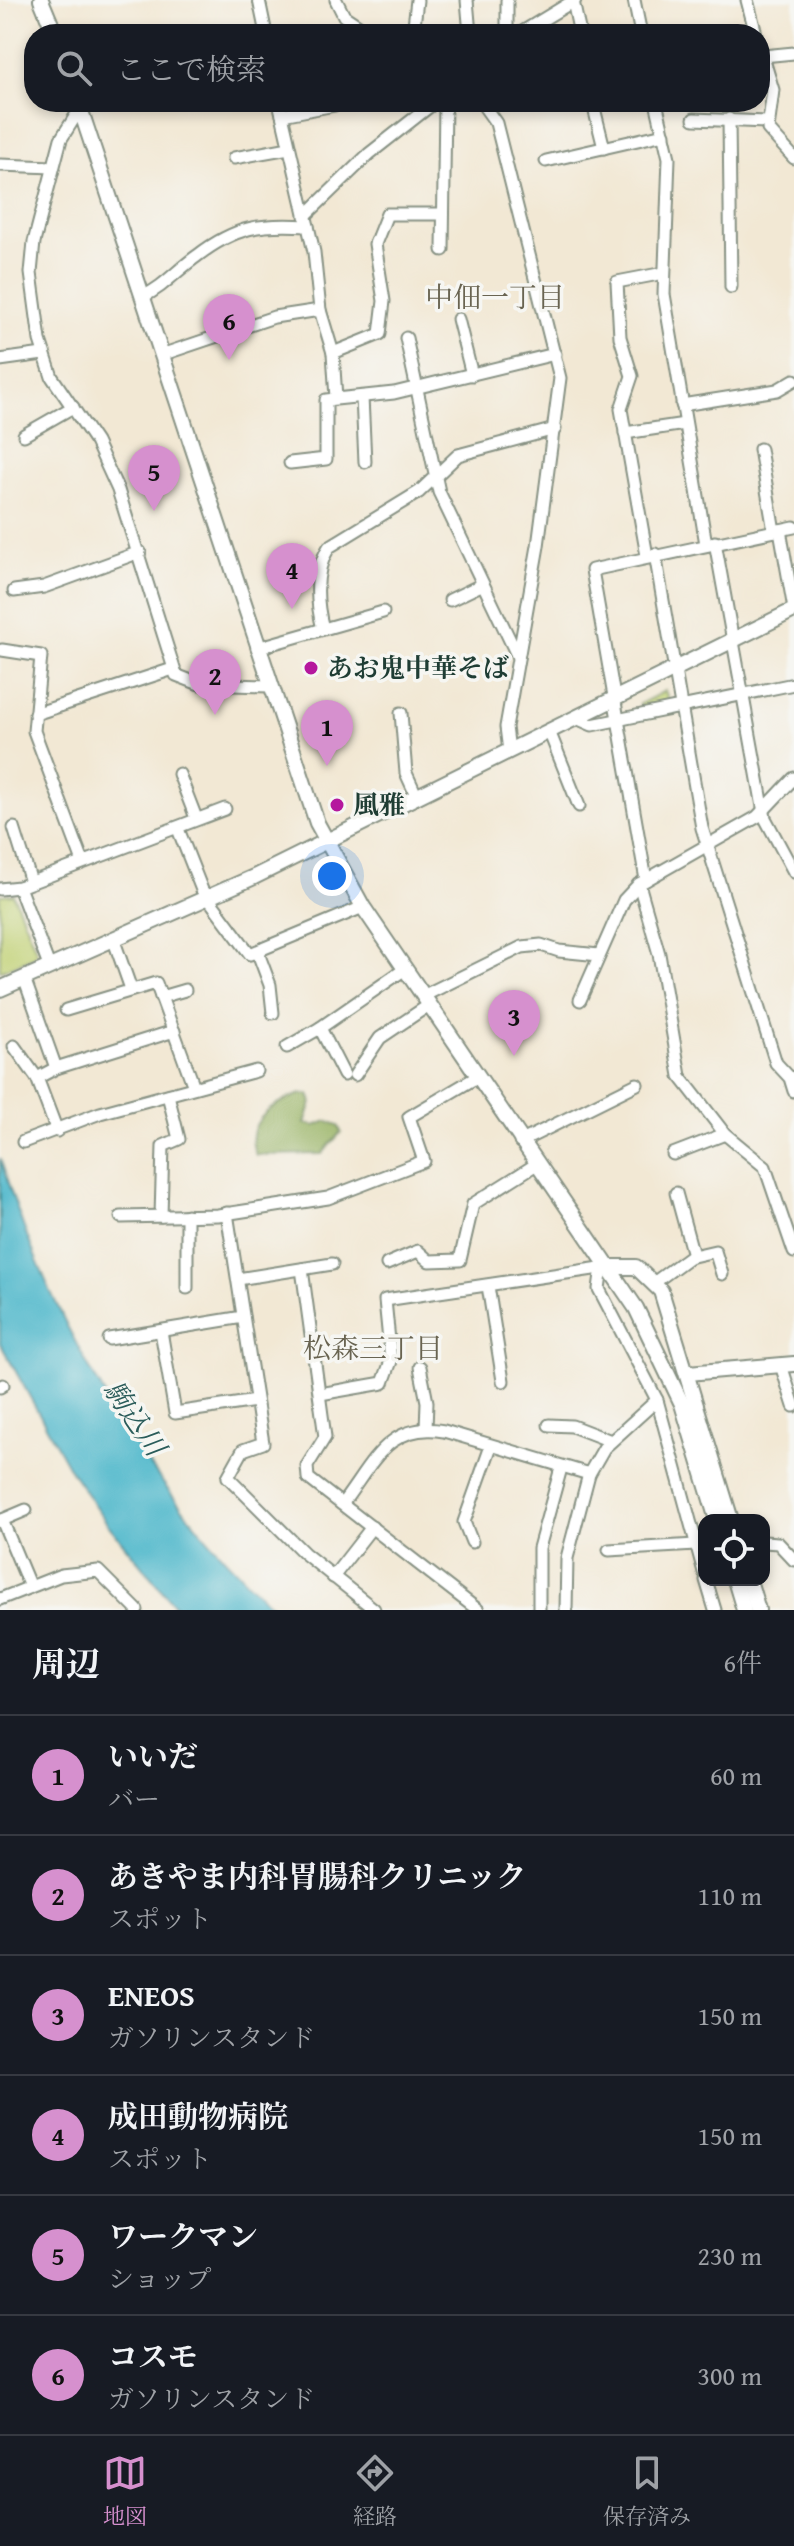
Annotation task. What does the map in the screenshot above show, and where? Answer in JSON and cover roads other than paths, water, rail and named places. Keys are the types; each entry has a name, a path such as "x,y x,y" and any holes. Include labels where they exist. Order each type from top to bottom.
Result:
{"street":[{"path":"41,0 51,24"},
{"path":"259,0 264,24"},
{"path":"336,0 344,16 356,24"},
{"path":"414,24 417,0"},
{"path":"467,0 469,24"},
{"path":"507,0 507,24"},
{"path":"535,24 574,0 578,24"},
{"path":"634,0 639,24"},
{"path":"747,0 753,24"},
{"path":"770,52 794,53"},
{"path":"770,80 773,90 770,104"},
{"path":"75,112 66,127 53,167 31,261 43,354 52,377 106,462 140,552 173,669 179,678 189,682 245,688 269,686"},
{"path":"81,112 302,787 325,842 363,907 535,1165 636,1308 671,1376 689,1424 715,1514"},
{"path":"281,112 307,221 320,310 333,353 336,398"},
{"path":"282,115 298,112"},
{"path":"142,297 161,288 198,255 252,226 307,221 369,154 422,112"},
{"path":"443,250 445,112"},
{"path":"488,112 496,123 560,378 555,429 506,727 509,751"},
{"path":"595,112 604,148"},
{"path":"658,112 669,166 664,273 685,424 733,640 763,811 794,872"},
{"path":"768,112 766,122 775,140 794,158"},
{"path":"694,119 766,122"},
{"path":"729,119 731,287"},
{"path":"546,161 664,134"},
{"path":"234,158 289,148"},
{"path":"0,165 53,167"},
{"path":"333,353 380,334 384,301 375,244 387,214 443,214"},
{"path":"664,273 617,282 620,337 632,376 621,409 706,846 776,1063 790,1078 794,1091"},
{"path":"161,355 274,317 320,310"},
{"path":"458,319 472,375"},
{"path":"406,338 436,478 481,585 518,657"},
{"path":"0,360 43,354"},
{"path":"290,463 326,459 324,402 417,388 555,354"},
{"path":"682,405 777,390 794,380"},
{"path":"362,397 365,462"},
{"path":"24,435 73,407"},
{"path":"625,433 685,424"},
{"path":"323,629 317,593 320,560 329,547 381,518 436,478 458,455 555,429"},
{"path":"0,989 325,842 794,609 760,449"},
{"path":"794,527 592,570 643,882 680,1076 725,1134 765,1167 794,1252"},
{"path":"14,591 35,590 140,552"},
{"path":"450,600 481,585"},
{"path":"257,648 383,612"},
{"path":"2,650 41,656 35,736 83,862"},
{"path":"35,714 173,669"},
{"path":"576,718 588,726 794,684"},
{"path":"401,713 406,773 417,797"},
{"path":"549,731 579,806"},
{"path":"179,774 196,818"},
{"path":"580,1000 624,900 643,882 763,811 794,778"},
{"path":"0,889 19,887 225,809"},
{"path":"14,828 31,882"},
{"path":"178,829 207,898 250,954 363,907"},
{"path":"19,887 49,966"},
{"path":"113,938 131,989"},
{"path":"320,1028 349,1075 380,1038 426,1000 522,947 541,945 559,951 599,955"},
{"path":"258,953 270,985 273,1013"},
{"path":"287,1047 405,969"},
{"path":"24,978 56,1068"},
{"path":"66,1010 153,982 194,1087"},
{"path":"161,997 185,990"},
{"path":"37,1078 56,1068 174,1031"},
{"path":"14,1046 37,1078 57,1131"},
{"path":"23,1142 100,1113 256,1071"},
{"path":"121,1217 227,1213 338,1196 424,1161 409,1117 477,1077"},
{"path":"520,1142 637,1084"},
{"path":"161,1216 163,1146 179,1139 168,1095"},
{"path":"673,1154 725,1134"},
{"path":"387,1264 418,1251 429,1261 460,1260 473,1204 535,1165"},
{"path":"676,1193 693,1255"},
{"path":"227,1213 263,1443 241,1452 228,1477 279,1530 374,1609"},
{"path":"187,1215 187,1288"},
{"path":"655,1282 693,1255 717,1252 722,1274"},
{"path":"238,1279 332,1264"},
{"path":"607,1267 599,1283 601,1295 657,1400 698,1552"},
{"path":"320,1394 383,1383 391,1361 385,1300 607,1267 636,1267 655,1282 665,1301 729,1514"},
{"path":"302,1269 325,1439 307,1466 308,1478 478,1610"},
{"path":"488,1286 503,1381"},
{"path":"109,1339 243,1317"},
{"path":"161,1331 177,1415 256,1401"},
{"path":"688,1373 788,1364 794,1406"},
{"path":"420,1367 427,1402 426,1429"},
{"path":"566,1610 567,1558 589,1474 611,1441 657,1400"},
{"path":"549,1425 572,1426 611,1441"},
{"path":"342,1504 394,1437 426,1429 444,1431 589,1474"},
{"path":"472,1542 464,1522 491,1446"},
{"path":"539,1610 540,1542 561,1468"},
{"path":"26,1510 1,1520 30,1587"},
{"path":"333,1577 372,1527"},
{"path":"770,1542 778,1543 794,1560"},
{"path":"609,1550 696,1545"},
{"path":"0,1599 71,1572 98,1571 137,1610"},
{"path":"708,1586 715,1610"},
{"path":"737,1586 744,1610"},
{"path":"751,1586 758,1610"}],"water":[{"path":"0,1158 46,1282 109,1402 186,1513 229,1563 276,1610 178,1610 109,1526 72,1473 0,1343"}],"place":[{"name":"コスモ","path":"229,360"},
{"name":"ワークマン","path":"154,511"},
{"name":"成田動物病院","path":"292,609"},
{"name":"あお鬼中華そば","path":"311,668"},
{"name":"あきやま内科胃腸科クリニック","path":"215,715"},
{"name":"いいだ","path":"327,766"},
{"name":"風雅","path":"337,805"},
{"name":"ENEOS","path":"514,1056"}],"district":[{"name":"中佃一丁目","path":"495,297"},
{"name":"松森三丁目","path":"373,1348"}],"water label":[{"name":"駒込川","path":"135,1418"}]}
